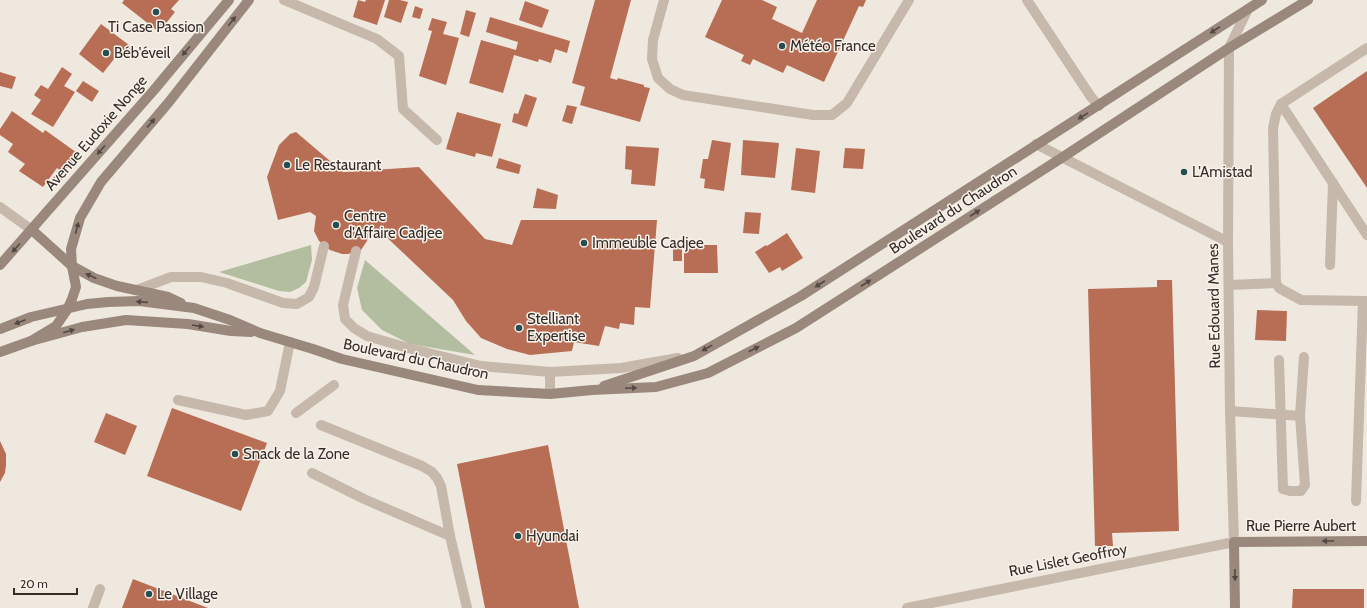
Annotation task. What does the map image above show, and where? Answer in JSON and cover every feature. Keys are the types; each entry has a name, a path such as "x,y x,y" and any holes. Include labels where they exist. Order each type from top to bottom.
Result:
{"main road":[{"name":"Avenue Eudoxie Nonge","path":"0,265 154,90 229,0"},
{"path":"31,341 56,326 67,310 72,299 76,287 72,266 71,249 80,218 101,182 169,102 249,0"},
{"name":"Boulevard du Chaudron","path":"592,390 694,356 801,296 984,180 1036,144 1099,106 1262,0"},
{"name":"Boulevard du Chaudron","path":"0,329 31,317 67,310 87,304 139,301 194,308 230,320 260,333 342,359 478,390 550,394 592,390 656,387 708,373 796,328 1063,157 1229,48 1308,0"},
{"path":"32,230 72,266 94,278 117,286 168,297 194,308"},
{"name":"Boulevard du Chaudron","path":"0,352 31,341 82,327 126,320 188,324 231,331 260,333"},
{"name":"Rue Pierre Aubert","path":"1234,542 1367,541"},
{"name":"Rue Edouard Manes","path":"1234,542 1235,608"}],"street":[{"path":"284,0 377,39 399,56 403,109 436,140"},
{"path":"664,0 653,40 652,59 658,78 670,89 683,95 813,115 832,115 848,102 909,0"},
{"path":"1028,0 1091,97 1099,106"},
{"name":"Rue Edouard Manes","path":"1234,542 1230,411 1228,242 1229,48 1248,9"},
{"path":"1356,500 1365,301 1301,300 1279,288 1276,283 1273,128 1276,114 1281,104 1367,48"},
{"path":"1281,104 1367,235"},
{"path":"1036,144 1228,242"},
{"path":"1330,265 1333,183"},
{"path":"0,207 32,230"},
{"path":"137,290 171,277 201,277 227,283 284,303 297,304 309,297 314,287 324,246"},
{"path":"356,251 343,305 345,319 354,328 367,336 481,366 550,372 621,368 694,356"},
{"path":"1229,285 1276,283"},
{"path":"178,400 246,415 268,411 280,392 290,342"},
{"path":"1279,360 1283,489 1290,491 1301,491 1305,485 1300,416 1304,357"},
{"path":"550,372 550,394"},
{"path":"296,413 334,385"},
{"path":"1230,411 1300,416"},
{"path":"321,425 422,466 432,472 437,478 467,608"},
{"path":"312,474 364,499 450,536"},
{"name":"Rue Lislet Geoffroy","path":"907,608 1234,542"},
{"path":"93,608 100,589"}],"green space":[{"path":"311,245 312,260 306,282 299,288 290,292 279,291 219,272"},
{"path":"365,260 475,355 410,344 382,330 362,310 357,288"}],"building":[{"path":"124,0 179,0 171,9 175,12 159,32 122,3"},
{"path":"358,0 365,2 366,0 385,0 377,25 353,17"},
{"path":"389,0 408,2 401,23 384,17"},
{"path":"595,0 631,0 610,78 617,80 618,78 650,88 640,122 580,105 585,87 572,83"},
{"name":"Météo France","path":"722,0 762,0 777,7 772,19 802,33 817,0 866,0 863,7 859,6 824,82 787,65 783,73 753,59 750,65 741,61 744,55 705,37"},
{"path":"525,1 549,10 542,28 519,20"},
{"path":"415,6 423,9 420,19 412,17"},
{"path":"466,10 476,13 469,37 460,34"},
{"path":"490,17 570,41 567,53 555,49 551,63 539,59 538,62 514,55 503,93 469,83 481,40 516,50 518,42 486,32"},
{"path":"432,18 447,22 443,34 459,38 446,85 419,76 432,31 428,30"},
{"path":"101,24 133,48 125,58 118,54 103,73 79,54"},
{"path":"62,67 72,74 64,86 75,92 53,127 31,114 41,100 34,95 41,85 48,89"},
{"path":"1367,71 1367,188 1313,108"},
{"path":"0,72 16,77 12,89 0,86"},
{"path":"83,81 99,91 92,102 76,91"},
{"path":"525,94 537,98 527,127 512,122 514,113 518,114"},
{"path":"567,105 577,107 572,124 562,121"},
{"path":"12,111 43,133 45,130 80,155 63,172 57,168 43,187 19,171 25,164 8,152 13,144 0,135 0,129"},
{"path":"457,112 501,124 492,157 476,153 475,157 446,149"},
{"name":"Immeuble Cadjee","path":"296,132 343,172 419,167 485,239 512,245 521,220 657,220 650,308 635,307 634,325 620,323 619,329 605,326 599,346 574,342 572,351 530,355 507,349 481,338 466,321 453,300 379,230 369,232 367,241 361,250 348,254 342,254 330,250 319,241 314,231 316,216 310,212 278,220 267,177 279,145 290,134"},
{"path":"712,140 731,143 724,191 704,188 705,179 700,178 703,159 708,159"},
{"path":"743,140 779,143 775,178 741,175"},
{"path":"626,146 659,148 655,186 631,184 632,170 625,169"},
{"path":"796,148 820,151 815,193 791,190"},
{"path":"845,148 865,149 863,169 843,168"},
{"path":"499,158 521,165 519,174 496,168"},
{"path":"56,174 62,179 58,184 52,179"},
{"path":"537,188 558,195 556,209 533,208"},
{"path":"745,212 761,213 759,234 743,233"},
{"path":"787,233 803,258 782,271 780,267 769,273 755,252"},
{"path":"673,245 682,245 682,261 673,261"},
{"path":"684,245 717,245 718,273 684,273"},
{"path":"1157,280 1172,280 1179,531 1112,533 1113,546 1095,546 1088,289 1157,287"},
{"path":"1257,310 1287,311 1286,341 1255,340"},
{"path":"172,408 267,443 241,511 147,476"},
{"path":"106,413 137,426 125,455 94,442"},
{"path":"0,441 6,454 6,465 5,473 0,482"},
{"name":"Hyundai","path":"548,445 579,608 485,608 457,464"},
{"name":"Le Village","path":"133,579 208,608 122,608"},
{"path":"1293,589 1364,589 1364,608 1292,608"}],"place":[{"name":"Ti Case Passion","path":"156,12"},
{"name":"Météo France","path":"782,46"},
{"name":"Béb'éveil","path":"106,53"},
{"name":"Le Restaurant","path":"287,165"},
{"name":"L'Amistad","path":"1184,172"},
{"name":"Centre d'Affaire Cadjee","path":"336,225"},
{"name":"Immeuble Cadjee","path":"584,243"},
{"name":"Stelliant Expertise","path":"519,328"},
{"name":"Snack de la Zone","path":"235,454"},
{"name":"Hyundai","path":"518,536"},
{"name":"Le Village","path":"149,594"}]}
